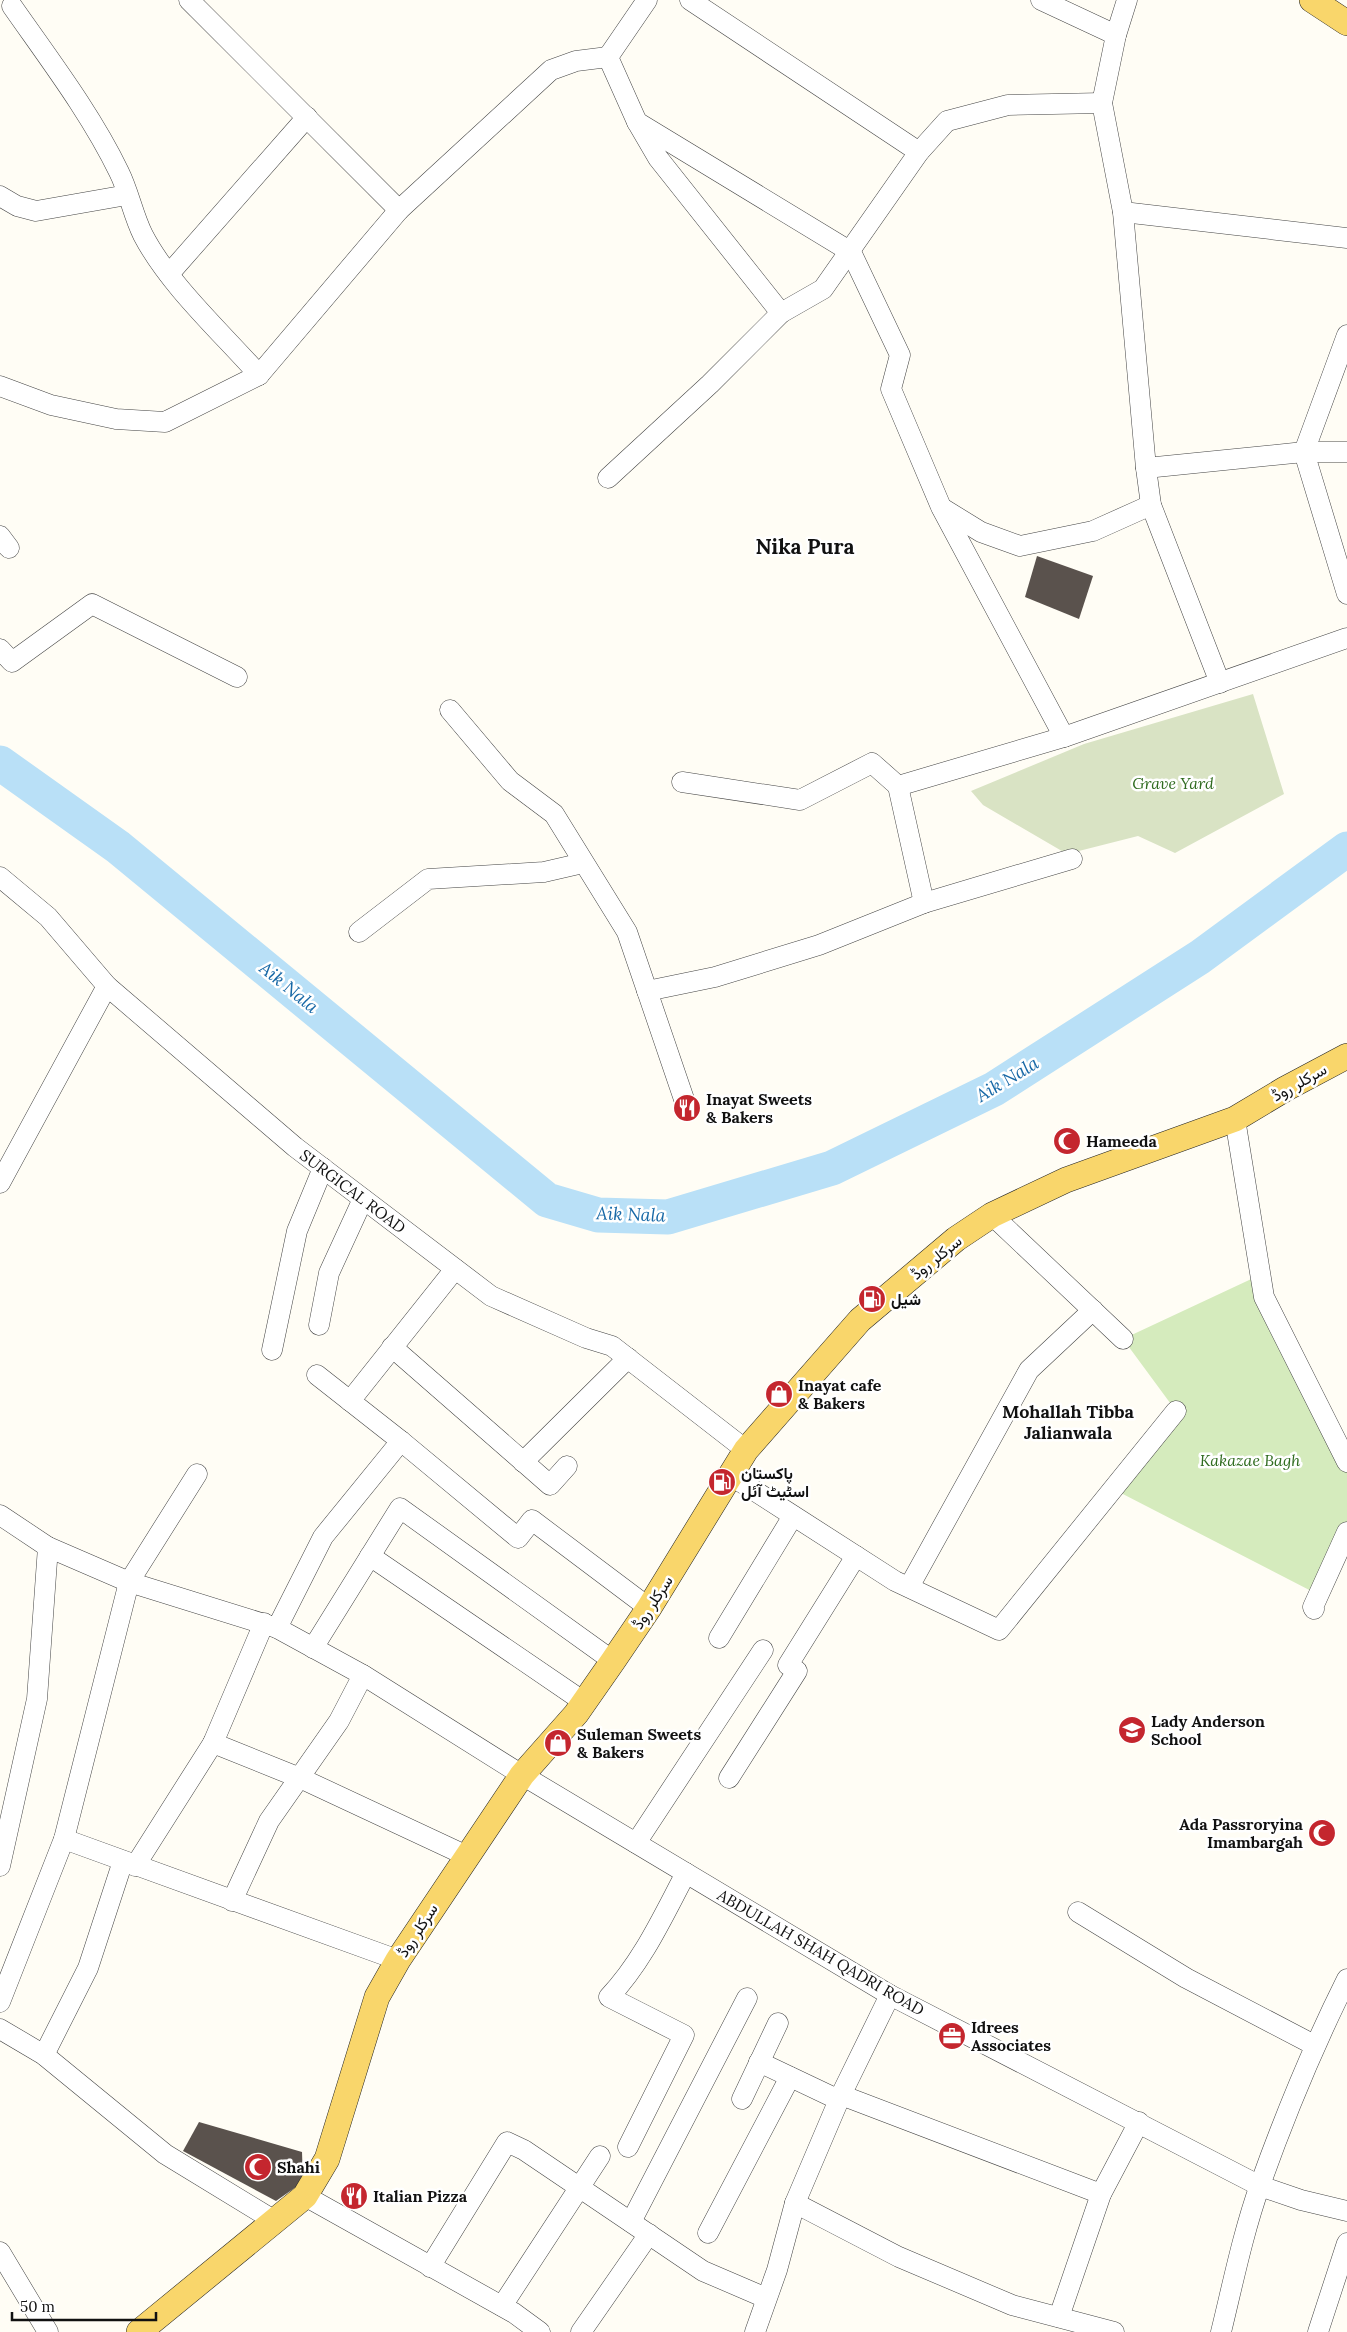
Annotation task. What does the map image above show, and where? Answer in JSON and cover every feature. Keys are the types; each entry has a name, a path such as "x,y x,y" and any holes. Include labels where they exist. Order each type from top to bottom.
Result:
{"main road":[{"path":"1312,0 1347,23"},
{"name":"سرکلر روڈ","path":"139,2332 305,2196 327,2159 377,1997 398,1960 522,1775 584,1702 613,1661 649,1608 746,1450 860,1320 956,1239 992,1215 1066,1180 1235,1119 1285,1089 1347,1056"}],"street":[{"path":"189,0 399,210"},
{"path":"0,386 51,406 116,418 165,422 259,375 399,210 551,70 576,61 608,57 647,0"},
{"path":"690,0 919,152"},
{"path":"1041,0 1116,35"},
{"path":"1127,0 1116,35 1102,103 1123,212 1151,505 1220,683"},
{"path":"11,7 63,79 102,142 120,173 143,235 169,274 259,375"},
{"path":"608,57 637,122 658,158 781,313"},
{"path":"608,478 710,384 781,313 824,288 851,252 919,152 947,121 1008,105 1102,103"},
{"path":"169,274 307,116"},
{"path":"637,122 851,252 900,356 891,389 941,507 1064,737"},
{"path":"0,196 17,206 36,211 127,195"},
{"path":"1123,212 1347,238"},
{"path":"1347,335 1304,452 1347,594"},
{"path":"1146,468 1304,452 1347,452"},
{"path":"941,507 981,532 1020,546 1093,531 1151,505"},
{"path":"0,649 12,662 92,604 237,677"},
{"path":"898,786 1064,737 1347,638"},
{"path":"450,710 510,781 554,814 627,932 687,1108"},
{"path":"682,782 800,800 872,763 898,786 924,903"},
{"path":"647,991 715,977 819,945 924,903 1072,859"},
{"path":"359,932 428,879 544,872 583,863"},
{"name":"SURGICAL ROAD","path":"0,877 48,918 107,986 295,1147 491,1296 586,1338 612,1346 746,1450"},
{"path":"0,1184 107,986"},
{"path":"1235,1119 1264,1297 1347,1462"},
{"path":"272,1350 297,1231 323,1168"},
{"path":"319,1325 329,1273 363,1199"},
{"path":"992,1215 1123,1339"},
{"path":"350,1401 456,1269"},
{"path":"909,1587 1029,1370 1092,1310"},
{"path":"392,1347 550,1485 567,1466"},
{"path":"523,1462 628,1358"},
{"path":"317,1375 401,1441 518,1538 532,1520 649,1608"},
{"path":"730,1475 856,1556 909,1587 999,1630 1176,1411"},
{"path":"44,2055 88,1968 129,1863 213,1744 270,1625 323,1537 401,1441"},
{"path":"0,2002 64,1839 129,1582 197,1474"},
{"path":"313,1648 400,1508 613,1661"},
{"name":"ABDULLAH SHAH QADRI ROAD","path":"0,1515 48,1547 129,1582 270,1625 363,1676 522,1775 890,1995 1260,2186 1301,2200 1347,2212"},
{"path":"719,1638 793,1516"},
{"path":"1314,1609 1347,1532"},
{"path":"0,1866 37,1699 48,1547"},
{"path":"370,1556 584,1702"},
{"path":"729,1778 797,1671 788,1665 856,1556"},
{"path":"636,1844 763,1650"},
{"path":"232,1902 270,1821 339,1721 363,1676"},
{"path":"213,1744 300,1778 467,1856"},
{"path":"64,1839 232,1902 398,1960"},
{"path":"628,2147 684,2035 609,1997 622,1983 651,1940 686,1873"},
{"path":"1078,1912 1186,1978 1314,2045"},
{"path":"1221,2332 1238,2261 1260,2186 1314,2045 1347,1978"},
{"path":"755,2332 777,2270 795,2204 840,2098 890,1995"},
{"path":"631,2222 747,1998"},
{"path":"742,2099 778,2023"},
{"path":"0,2029 44,2055 165,2154 275,2221"},
{"path":"759,2062 840,2098 1101,2194"},
{"path":"708,2233 790,2076"},
{"path":"1059,2318 1101,2194 1139,2122"},
{"path":"430,2267 507,2142 524,2150 579,2186 703,2271 759,2295"},
{"path":"502,2306 600,2156"},
{"path":"305,2196 502,2306 515,2324 540,2332"},
{"path":"795,2204 899,2257 1012,2305 1114,2332"},
{"path":"581,2332 649,2234"},
{"path":"1318,2332 1347,2243"},
{"path":"0,2252 48,2332"}],"green space":[{"name":"Grave Yard","path":"1253,694 1284,794 1175,853 1138,836 1067,854 983,805 971,791 1084,744"},
{"name":"Kakazae Bagh","path":"1262,1274 1347,1459 1347,1532 1319,1595 1117,1491 1176,1411 1123,1339"}],"building":[{"path":"1037,556 1093,576 1079,619 1025,597"},
{"name":"Shahi","path":"199,2122 302,2152 303,2182 276,2201 183,2151"}],"waterway":[{"name":"Aik Nala","path":"0,763 118,847 547,1200 598,1215 668,1217 832,1168 994,1089 1200,957 1347,849"}],"place":[{"name":"Inayat Sweets & Bakers","path":"687,1108"},
{"name":"Hameeda","path":"1067,1141"},
{"name":"شیل","path":"872,1299"},
{"name":"Inayat cafe & Bakers","path":"779,1394"},
{"name":"پاکستان اسٹیٹ آئل","path":"722,1482"},
{"name":"Lady Anderson School","path":"1132,1730"},
{"name":"Suleman Sweets & Bakers","path":"558,1743"},
{"name":"Ada Passroryina Imambargah","path":"1322,1833"},
{"name":"Idrees Associates","path":"952,2036"},
{"name":"Shahi","path":"258,2167"},
{"name":"Italian Pizza","path":"354,2196"}],"district":[{"name":"Nika Pura","path":"805,546"},
{"name":"Mohallah Tibba Jalianwala","path":"1068,1421"}]}
